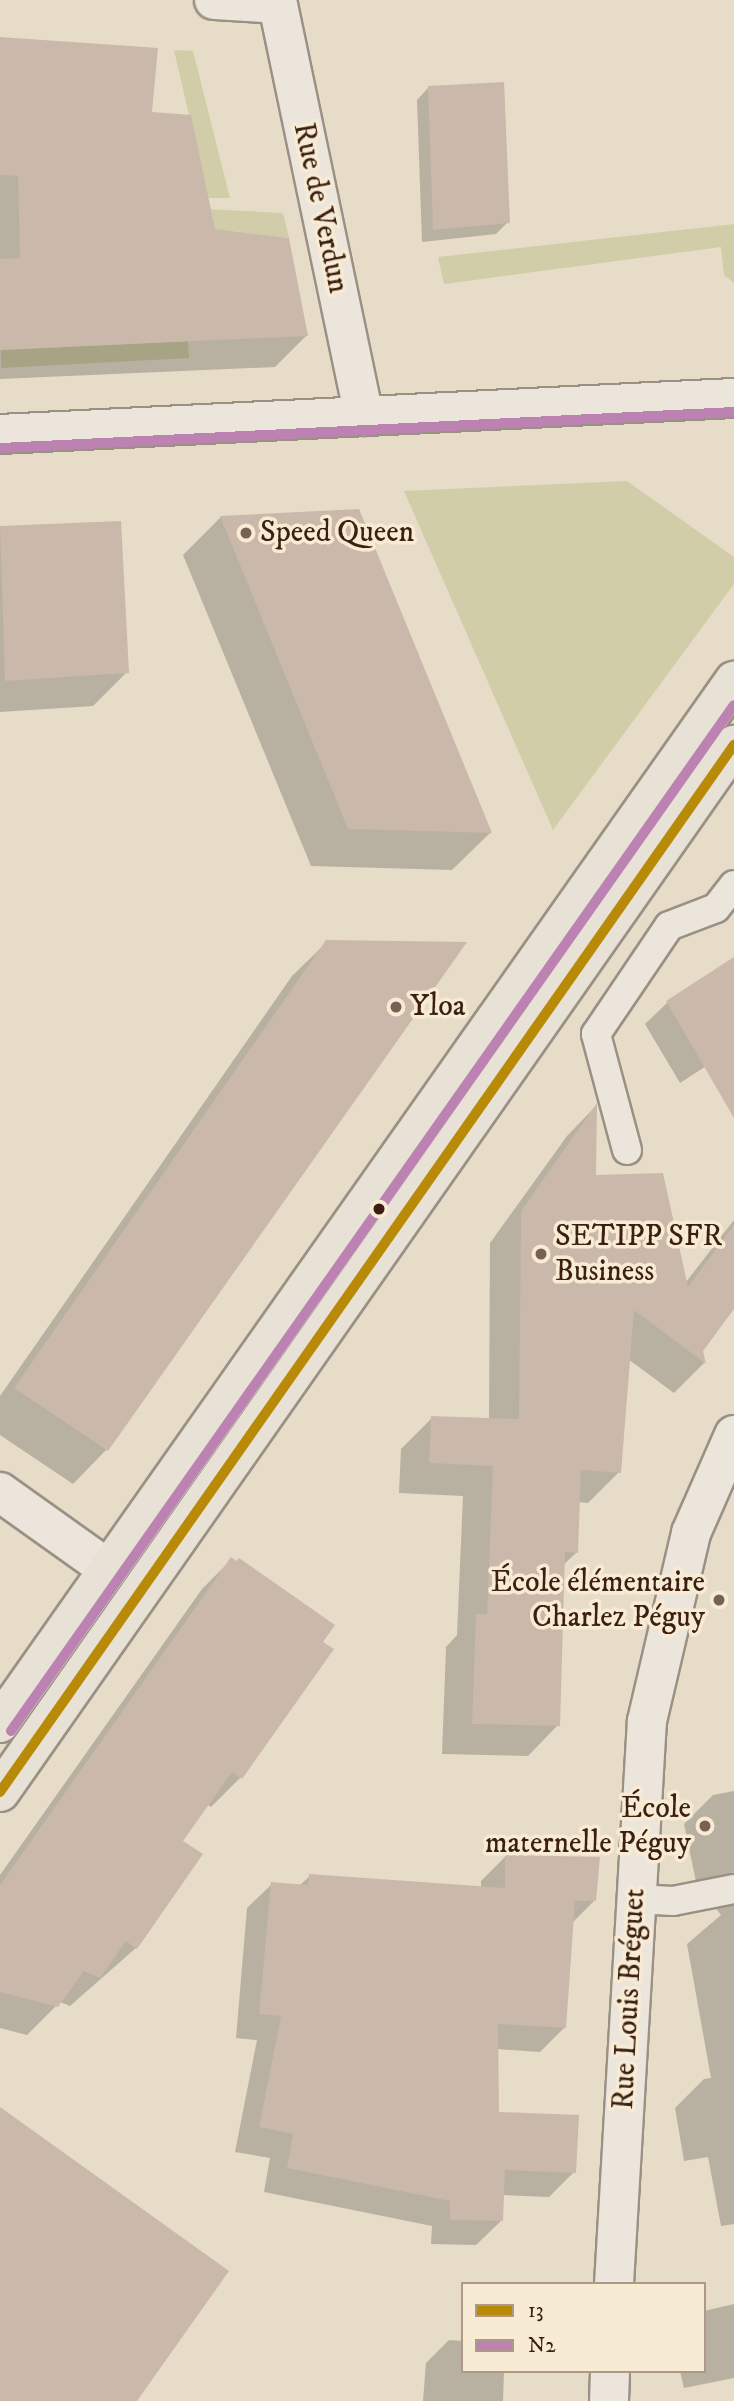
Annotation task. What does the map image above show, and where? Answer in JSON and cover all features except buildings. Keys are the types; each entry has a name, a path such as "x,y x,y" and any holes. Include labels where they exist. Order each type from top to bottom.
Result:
{"main road":[{"path":"0,1723 734,681"},
{"path":"0,1792 734,745"}],"street":[{"path":"214,0 277,2"},
{"name":"Rue de Verdun","path":"277,2 364,416"},
{"path":"0,434 734,398"},
{"name":"Rue Louis Bréguet","path":"614,2282 647,1721 691,1533 734,1435"},
{"path":"0,1492 108,1569"},
{"path":"608,2401 610,2373"}],"lane":[{"path":"627,1150 596,1034 669,926 716,908 734,885"},
{"path":"635,1899 673,1901 734,1889"}],"shaded area":[{"path":"174,50 193,51 230,198 208,198"},
{"path":"166,207 283,213 289,238 232,231 167,234"},
{"path":"734,224 734,283 724,275 721,247 444,284 438,257"},
{"path":"188,341 189,358 1,368 1,350"},
{"path":"627,481 734,557 734,584 553,830 404,491"}],"transit line":[{"name":"N2","path":"1,448 734,412"},
{"name":"N2","path":"11,1731 734,705"},
{"name":"13","path":"0,1792 734,745"}],"place":[{"name":"Speed Queen","path":"246,533"},
{"name":"Yloa","path":"396,1007"},
{"name":"SETIPP SFR Business","path":"541,1254"},
{"name":"École élémentaire Charlez Péguy","path":"719,1600"},
{"name":"École maternelle Péguy","path":"705,1826"}]}
